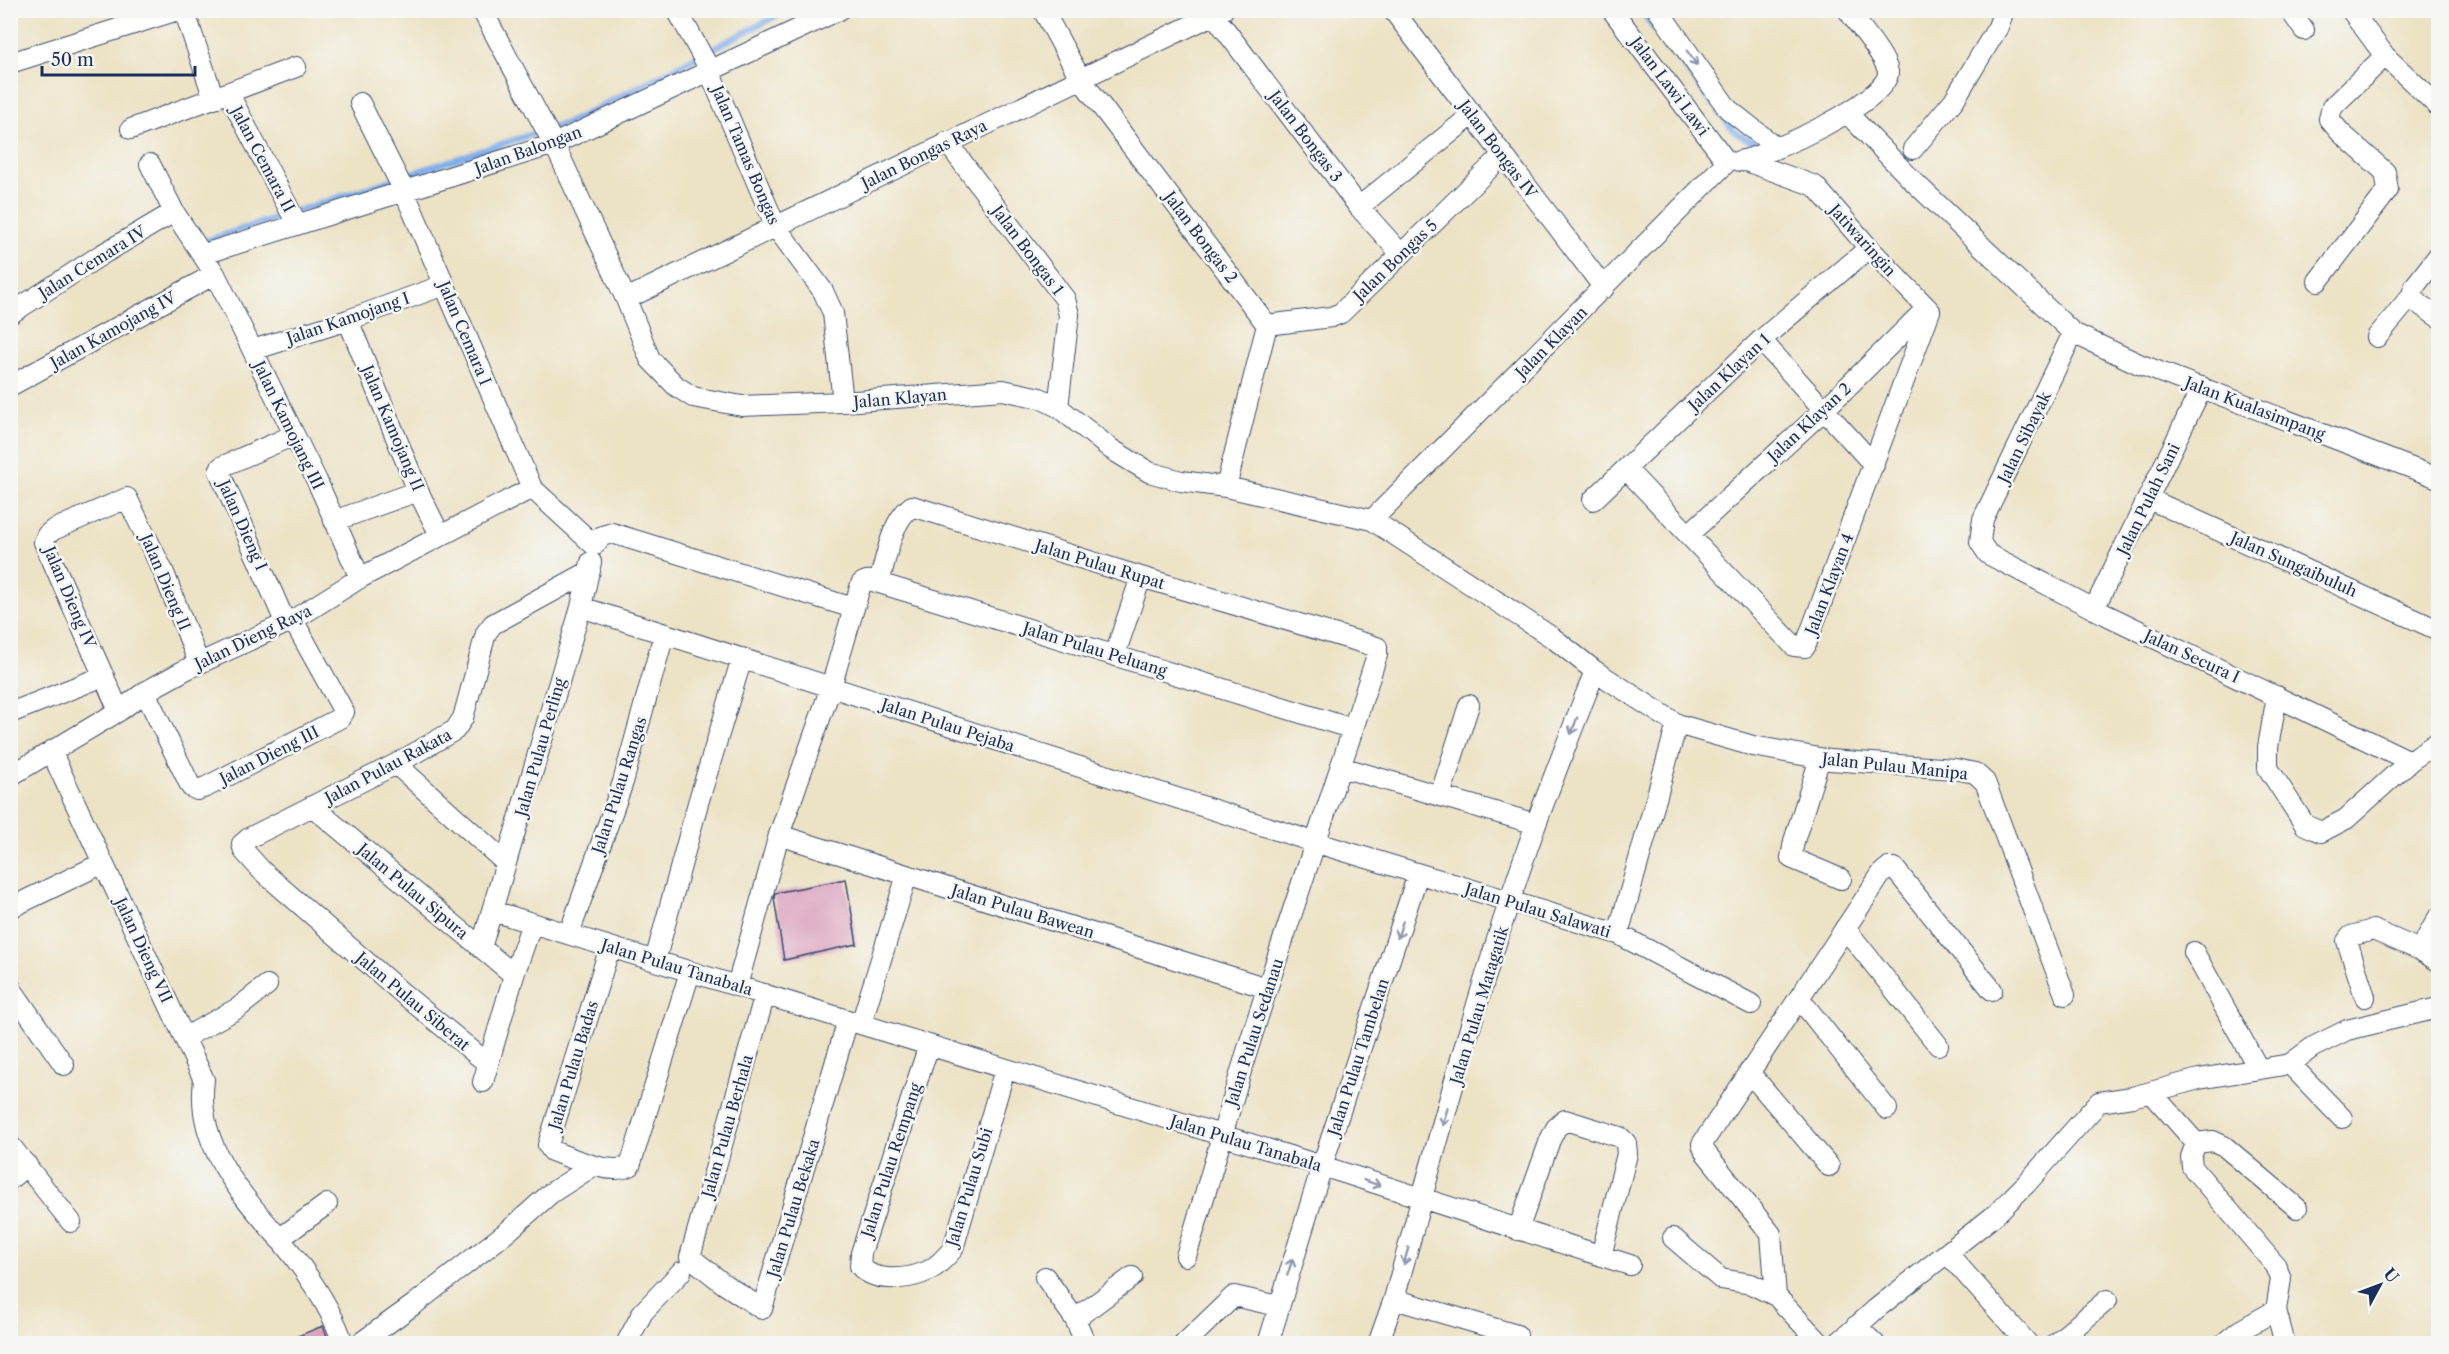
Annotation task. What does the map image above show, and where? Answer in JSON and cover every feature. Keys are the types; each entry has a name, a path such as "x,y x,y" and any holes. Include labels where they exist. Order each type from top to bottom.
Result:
{"street":[{"path":"10,63 178,10"},
{"name":"Jalan Cemara II","path":"184,10 222,97 293,216"},
{"name":"Jalan Klayan","path":"482,10 548,134 626,299 650,359 676,386 693,397 742,406 843,402 1003,390 1040,398 1058,407 1111,449 1149,472 1181,481 1226,487 1372,520 1553,638 1595,671"},
{"name":"Jalan Tamas Bongas","path":"677,10 707,66 776,227 823,291 833,313 843,402"},
{"name":"Jalan Balongan","path":"204,254 293,216 548,134 839,10"},
{"name":"Jalan Bongas 2","path":"1043,10 1080,78 1267,325"},
{"name":"Jalan Bongas IV","path":"1393,10 1604,288"},
{"name":"Jalan Lawi Lawi","path":"1612,10 1735,161"},
{"path":"1658,10 1728,109 1776,147"},
{"path":"1735,161 1776,147 1848,114 1885,84 1888,72 1883,60 1848,10"},
{"path":"1913,149 1954,100 1993,36 2004,10"},
{"path":"2290,10 2304,30"},
{"path":"2351,10 2385,56 2439,106"},
{"name":"Jalan Bongas Raya","path":"626,299 1218,13"},
{"name":"Jalan Bongas 3","path":"1218,13 1359,207 1401,254"},
{"path":"2318,280 2388,190 2385,172 2341,133 2329,119 2332,107 2385,56"},
{"path":"131,129 222,97 296,67"},
{"name":"Jalan Cemara I","path":"360,103 400,182 532,488 594,545"},
{"name":"Jalan Kualasimpang","path":"1848,114 1913,181 2073,333 2139,364 2439,478"},
{"path":"1359,207 1472,115"},
{"name":"Jalan Bongas 1","path":"947,142 1065,299 1069,315 1058,407"},
{"name":"Jalan Bongas 5","path":"1267,325 1331,317 1341,313 1503,155"},
{"name":"Jalan Klayan","path":"1372,520 1604,288 1735,161"},
{"name":"Jatiwaringin","path":"1735,161 1815,186 1928,312"},
{"name":"Jalan Kamojang III","path":"150,164 174,212 204,254 215,274 294,435 360,578"},
{"name":"Jalan Cemara IV","path":"10,314 100,255 174,212"},
{"name":"Jalan Klayan 1","path":"1593,500 1761,340 1869,248"},
{"path":"2377,337 2412,295 2414,287 2439,256"},
{"name":"Jalan Kamojang IV","path":"10,386 215,274"},
{"name":"Jalan Kamojang I","path":"253,350 348,320 444,285"},
{"path":"2412,295 2419,304 2439,317"},
{"name":"Jalan Klayan 2","path":"1689,534 1928,312"},
{"name":"Jalan Klayan 4","path":"1626,469 1794,646 1805,647 1874,465 1928,312"},
{"name":"Jalan Kamojang II","path":"348,320 418,491 440,536"},
{"path":"1226,487 1267,325"},
{"name":"Jalan Sibayak","path":"1980,542 1983,519 2073,333"},
{"path":"1761,340 1874,465"},
{"name":"Jalan Pulah Sani","path":"2094,609 2202,387"},
{"name":"Jalan Dieng I","path":"289,622 219,471 221,467 294,435"},
{"name":"Jalan Dieng Raya","path":"10,776 119,711 145,692 289,622 360,578 532,488"},
{"path":"334,521 418,491"},
{"name":"Jalan Dieng IV","path":"119,711 44,542 53,530 123,499 127,498 130,501"},
{"name":"Jalan Sungaibuluh","path":"2149,499 2439,630"},
{"name":"Jalan Dieng II","path":"130,501 164,573 199,664"},
{"name":"Jalan Pulau Rupat","path":"879,583 897,524 905,511 912,506 1372,645"},
{"path":"594,545 602,536 612,533 853,608"},
{"name":"Jalan Secura I","path":"1980,542 1988,554 2094,609 2410,761"},
{"name":"Jalan Pulau Perling","path":"481,948 581,607 594,545"},
{"name":"Jalan Pulau Rakata","path":"249,838 396,764 455,730 463,718 486,633 493,624 590,571"},
{"path":"1115,654 1141,577"},
{"path":"737,986 779,835 831,687 861,584 868,580 879,583"},
{"name":"Jalan Pulau Peluang","path":"879,583 1353,729"},
{"name":"Jalan Pulau Pejaba","path":"581,607 1314,842"},
{"name":"Jalan Dieng III","path":"145,692 191,787 197,790 206,787 340,718 344,712 289,622"},
{"name":"Jalan Pulau Rangas","path":"569,934 622,782 664,634"},
{"name":"Jalan Pulau Sedanau","path":"1186,1256 1221,1135 1314,842 1377,655 1377,647 1372,645"},
{"path":"655,961 698,803 742,658"},
{"name":"Jalan Pulau Manipa","path":"1595,671 1677,724 1753,746 1820,758 1955,769 1975,773 1985,782 2065,995"},
{"name":"Jalan Pulau Matagatik","path":"1378,1344 1394,1299 1472,1023 1511,901 1536,824 1595,671"},
{"path":"10,713 104,676"},
{"path":"2277,696 2268,747 2268,768 2305,825 2321,832 2346,819 2410,761 2439,742"},
{"path":"1440,796 1469,705"},
{"path":"1618,934 1677,724"},
{"name":"Jalan Dieng VII","path":"51,751 204,1080 205,1113 221,1162 232,1182 260,1219 279,1239 322,1298 340,1331 344,1344"},
{"path":"1820,758 1794,841 1791,858 1841,879"},
{"path":"396,764 506,863"},
{"path":"1341,767 1536,824"},
{"name":"Jalan Pulau Sipura","path":"312,806 514,975"},
{"name":"Jalan Pulau Bawean","path":"779,835 1268,988"},
{"name":"Jalan Pulau Siberat","path":"249,838 242,844 244,851 262,871 401,992 487,1062 532,923"},
{"name":"Jalan Pulau Salawati","path":"1314,842 1618,934 1751,1004"},
{"path":"10,908 103,863"},
{"path":"1776,1296 1771,1234 1705,1152 1702,1144 1882,873 1888,868 1894,868 1992,990"},
{"name":"Jalan Pulau Tambelan","path":"1268,1344 1322,1166 1418,874"},
{"path":"855,1022 907,875"},
{"name":"Jalan Pulau Tanabala","path":"493,911 1322,1166 1630,1265"},
{"path":"2420,950 2439,918"},
{"path":"1845,928 1938,1045"},
{"path":"2365,997 2347,941 2350,936 2373,930 2420,950 2439,961"},
{"name":"Jalan Pulau Badas","path":"610,947 548,1145 552,1151 593,1166 623,1169 630,1166 690,972"},
{"path":"2194,952 2258,1068"},
{"path":"184,1038 238,1008 267,985"},
{"path":"10,987 64,1065"},
{"name":"Jalan Pulau Berhala","path":"685,1265 765,994"},
{"path":"1799,998 1887,1109"},
{"path":"1837,1344 1856,1326 1995,1215 2026,1184 2099,1102 2151,1092 2199,1079 2290,1064 2313,1047 2347,1030 2439,1008"},
{"name":"Jalan Pulau Bekaka","path":"685,1265 724,1284 762,1309 855,1022"},
{"name":"Jalan Pulau Rempang","path":"866,1274 860,1266 861,1253 929,1045"},
{"path":"483,1082 487,1062"},
{"path":"2290,1064 2342,1118"},
{"name":"Jalan Pulau Subi","path":"866,1274 893,1278 923,1273 940,1263 952,1250 1005,1069"},
{"path":"1749,1072 1829,1166"},
{"path":"2151,1092 2196,1143"},
{"path":"1518,1230 1556,1128 1565,1120 1620,1137 1626,1143 1627,1154 1601,1256"},
{"path":"2196,1143 2213,1141 2224,1146 2297,1208"},
{"path":"2196,1143 2191,1157 2192,1167 2276,1266 2281,1279 2276,1310 2284,1344"},
{"path":"10,1145 71,1222"},
{"path":"10,1179 27,1165"},
{"path":"359,1344 507,1232 551,1193 593,1166"},
{"path":"279,1239 327,1204"},
{"path":"1673,1238 1720,1279 1751,1284 1776,1296 1821,1344"},
{"path":"1948,1254 2028,1344"},
{"path":"626,1344 643,1312 685,1265"},
{"path":"1045,1277 1075,1319 1086,1344"},
{"path":"1075,1319 1132,1278"},
{"path":"1184,1344 1234,1296 1278,1306"},
{"path":"1394,1299 1517,1335"},
{"path":"2055,1344 2107,1300"},
{"path":"2223,1344 2239,1331 2276,1310"},
{"path":"1856,1326 1875,1344"}],"building":[{"path":"846,879 857,944 784,960 775,893"},
{"path":"323,1326 330,1344 283,1344 283,1342"}],"waterway":[{"path":"208,240 572,121 788,10"},
{"path":"1640,10 1713,104"},
{"path":"1719,112 1736,133 1759,145"}]}
